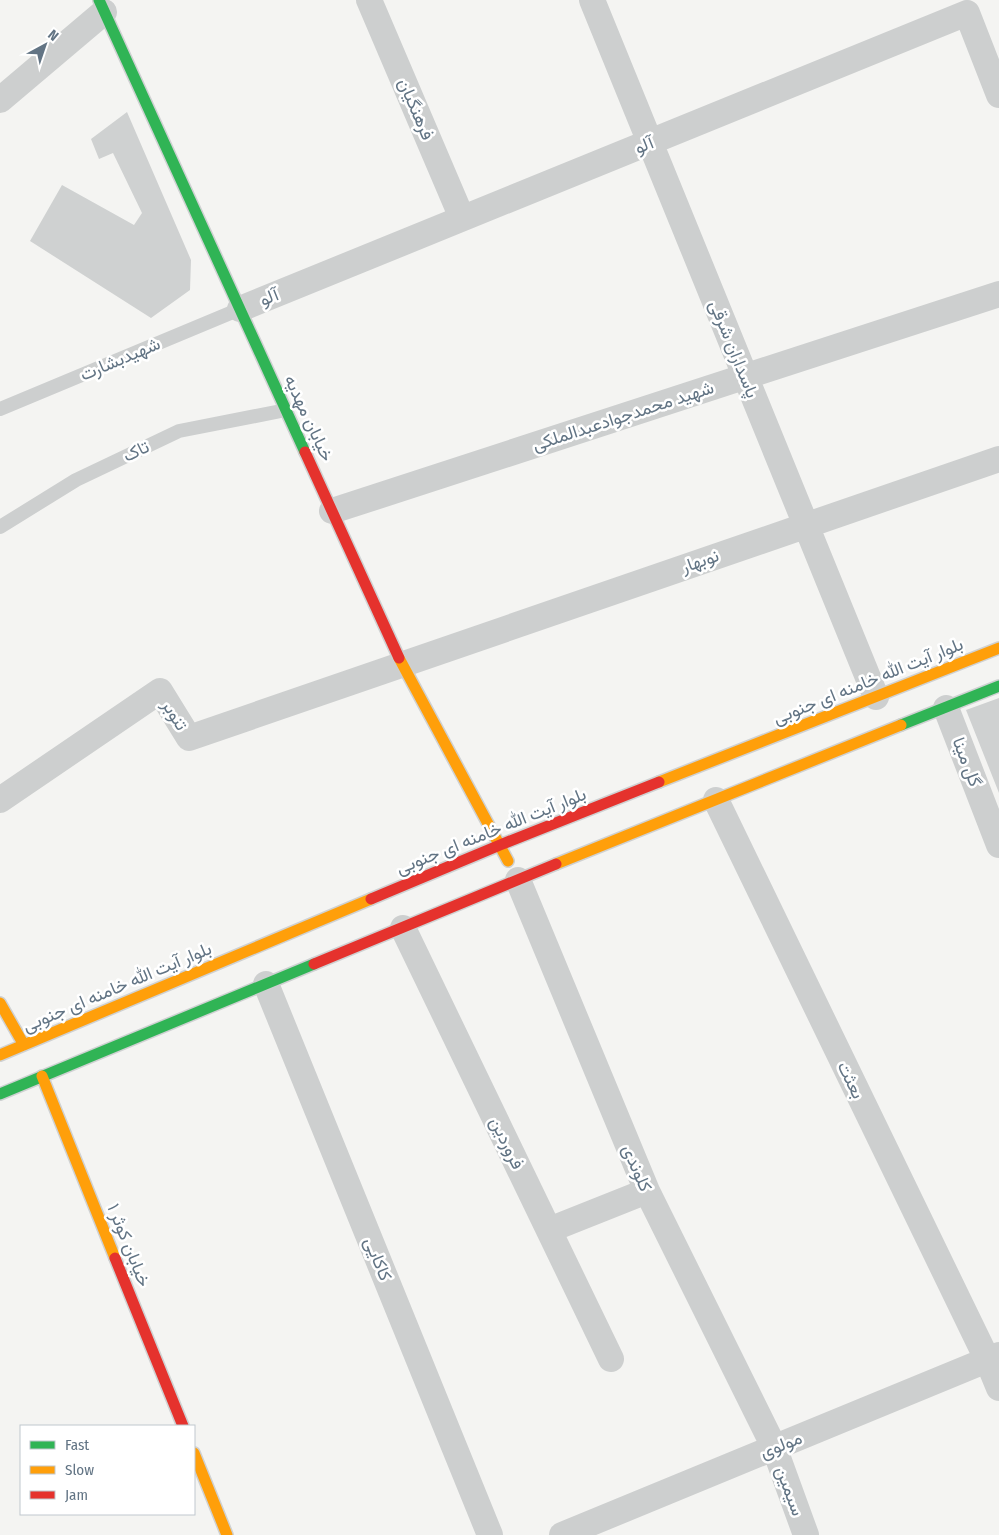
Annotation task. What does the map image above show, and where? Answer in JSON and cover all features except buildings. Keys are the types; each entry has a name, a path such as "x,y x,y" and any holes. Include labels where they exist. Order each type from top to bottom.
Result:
{"main road":[{"name":"خیابان مهدیه","path":"102,6 402,664 518,880"},
{"name":"بلوار آیت الله خامنه ای جنوبی","path":"0,1055 500,845 999,648"},
{"path":"0,1094 518,880 999,686"},
{"path":"0,1003 24,1045"},
{"name":"خیابان کوثر ۱","path":"42,1076 183,1425"},
{"path":"195,1455 227,1535"}],"street":[{"name":"فرهنگیان","path":"369,0 462,218"},
{"name":"پاسداران شرقی","path":"592,0 876,697"},
{"path":"0,100 102,6"},
{"name":"آلو","path":"240,309 967,13 999,95"},
{"name":"شهید محمدجوادعبدالملکی","path":"332,511 999,294"},
{"name":"نوبهار","path":"402,664 999,459"},
{"name":"تنوبر","path":"0,800 160,691 189,738 402,664"},
{"name":"گل مینا","path":"946,708 999,845"},
{"name":"بعثت","path":"716,800 993,1357 999,1388"},
{"name":"کلوندی","path":"518,880 647,1191 774,1447"},
{"name":"فروردین","path":"403,928 611,1359"},
{"name":"کاکایی","path":"266,984 490,1535"},
{"path":"549,1230 647,1191"},
{"name":"مولوی","path":"562,1535 993,1357"},
{"name":"سیمین","path":"774,1447 806,1535"}],"lane":[{"name":"شهیدبشارت","path":"0,410 240,309"},
{"name":"تاک","path":"0,527 76,480 179,431 286,410"}],"traffic: fast":[{"path":"99,0 305,452"},
{"path":"901,725 999,686"},
{"path":"0,1094 314,964"}],"traffic: slow":[{"path":"659,782 999,648"},
{"path":"399,658 508,861"},
{"path":"556,864 901,725"},
{"path":"0,1055 371,899"},
{"path":"0,1003 24,1045"},
{"path":"42,1076 115,1258"},
{"path":"195,1455 227,1535"}],"traffic: jam":[{"path":"305,452 399,658"},
{"path":"371,899 659,782"},
{"path":"314,964 556,864"},
{"path":"115,1258 183,1425"}]}
